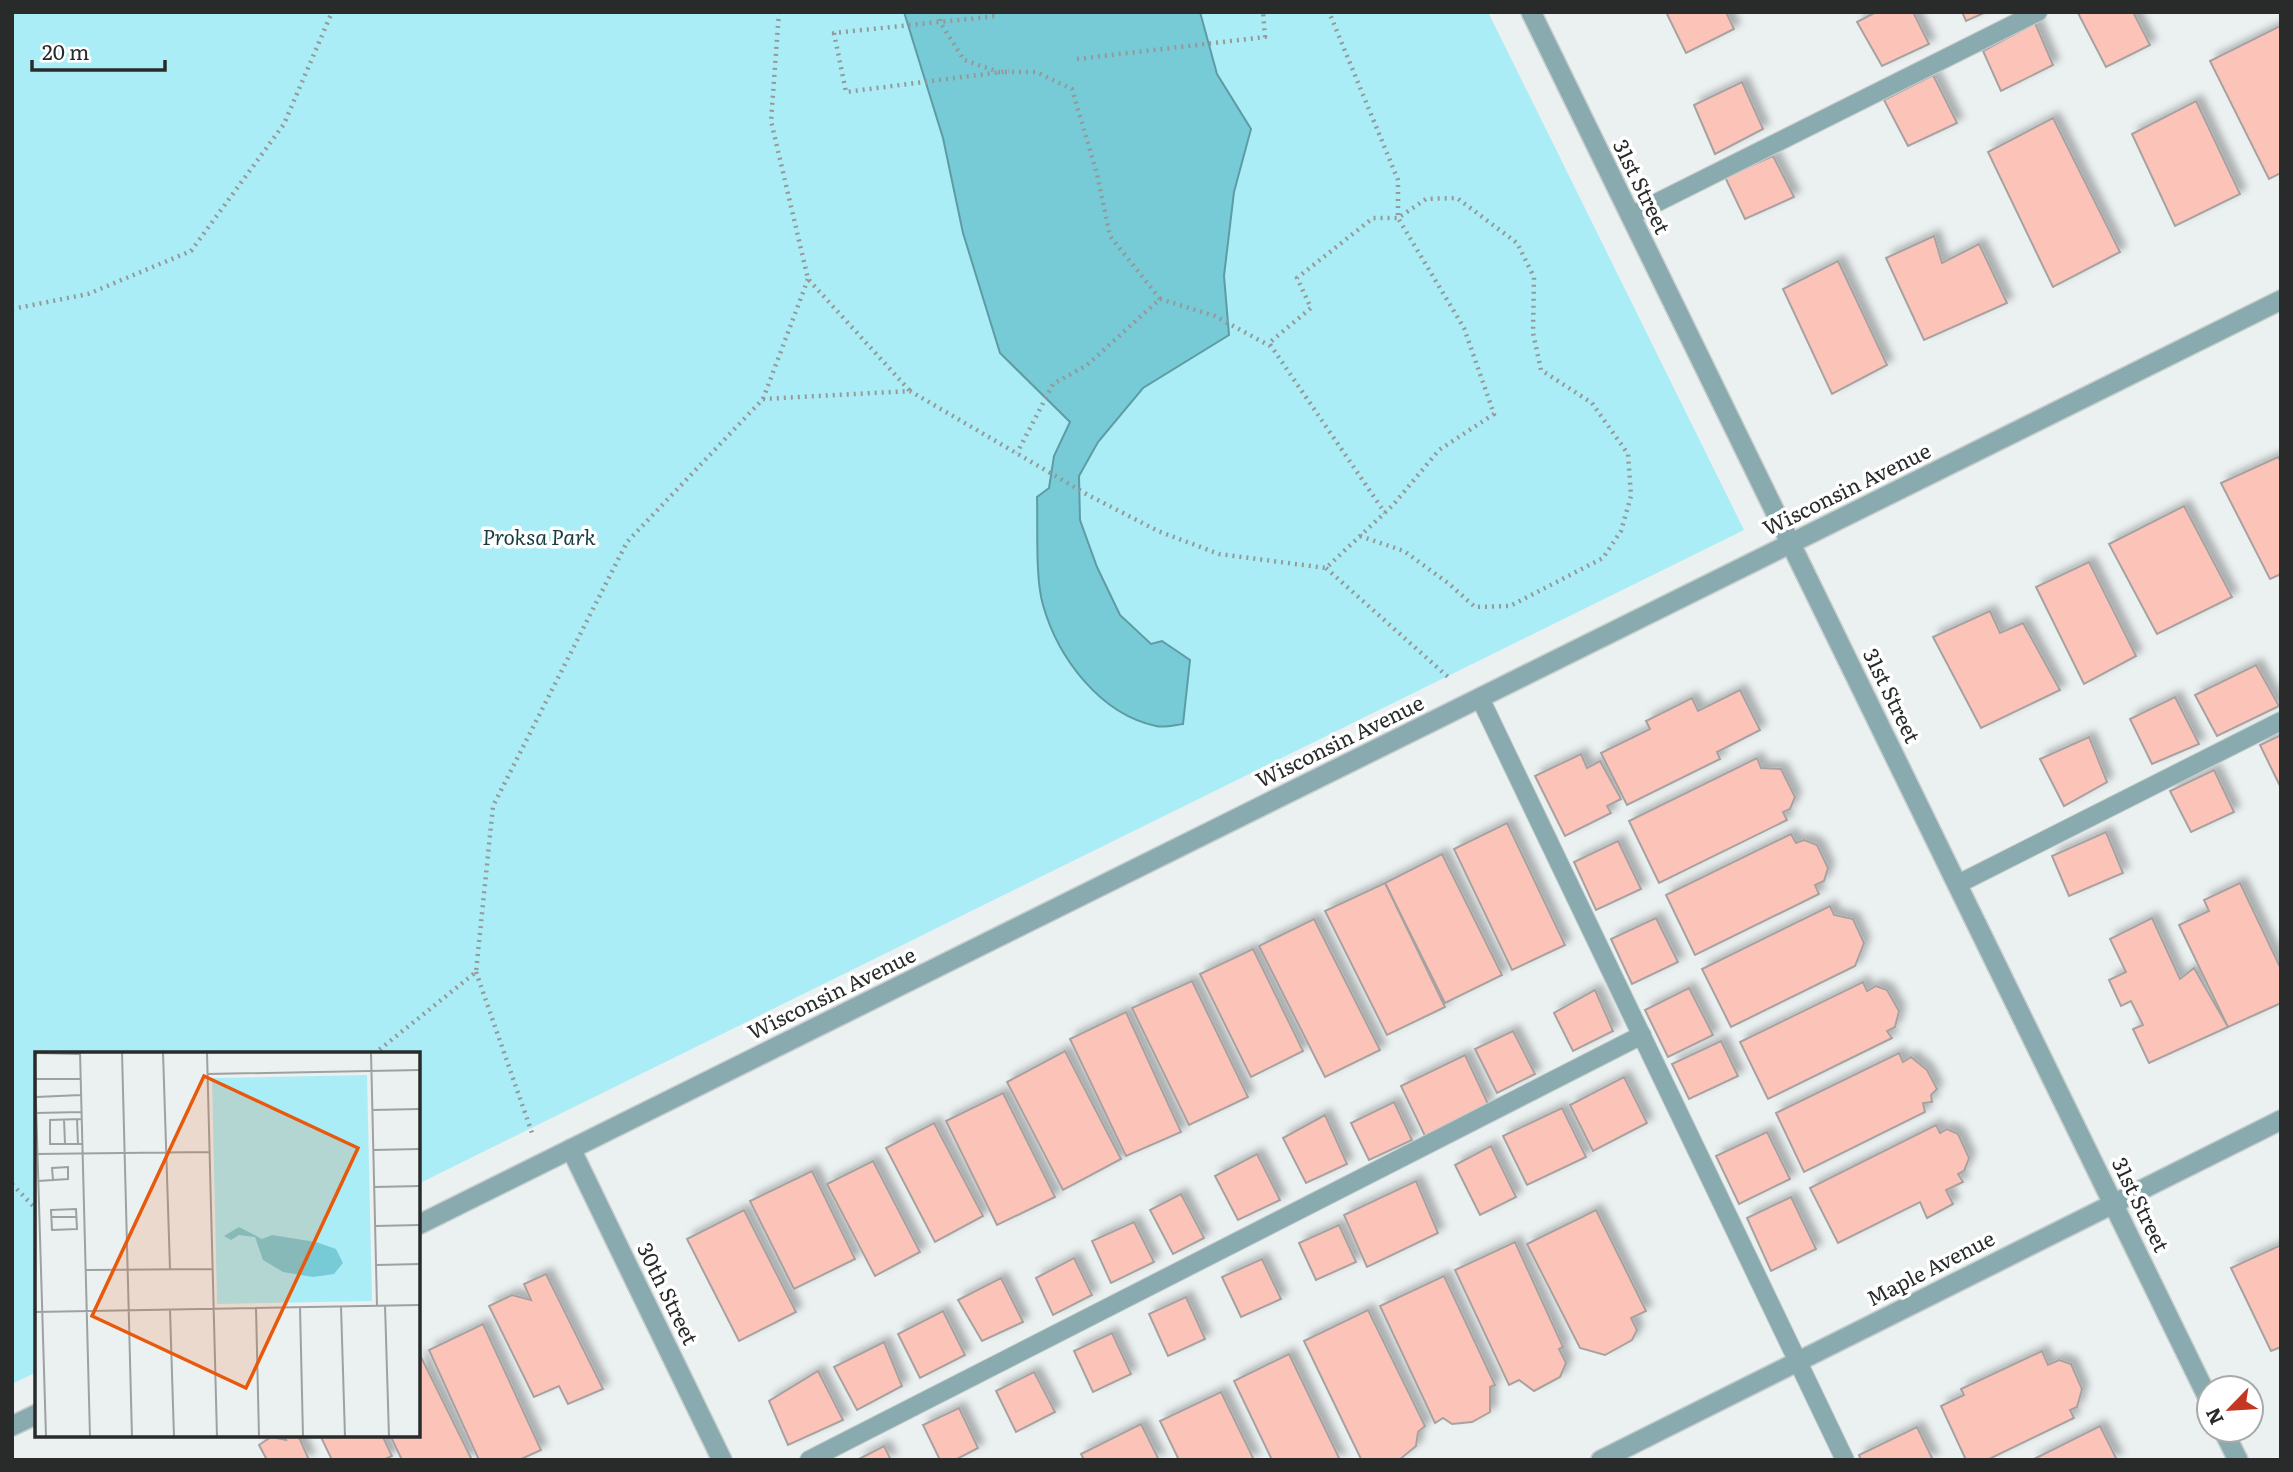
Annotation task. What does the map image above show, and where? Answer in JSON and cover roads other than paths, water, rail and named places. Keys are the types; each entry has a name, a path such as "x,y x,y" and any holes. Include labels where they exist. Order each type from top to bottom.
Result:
{"street":[{"name":"31st Street","path":"1531,12 2196,1374"},
{"name":"Wisconsin Avenue","path":"420,1224 2281,300"},
{"name":"Maple Avenue","path":"1601,1460 2281,1120"},
{"name":"30th Street","path":"571,1149 722,1460"},
{"path":"12,1426 35,1415"},
{"path":"2230,1444 2238,1460"}],"lane":[{"path":"1630,216 2038,12"},
{"path":"1480,698 1845,1460"},
{"path":"1958,884 2281,721"},
{"path":"809,1460 1642,1035"}],"park label":[{"name":"Proksa Park","path":"539,538"}]}
